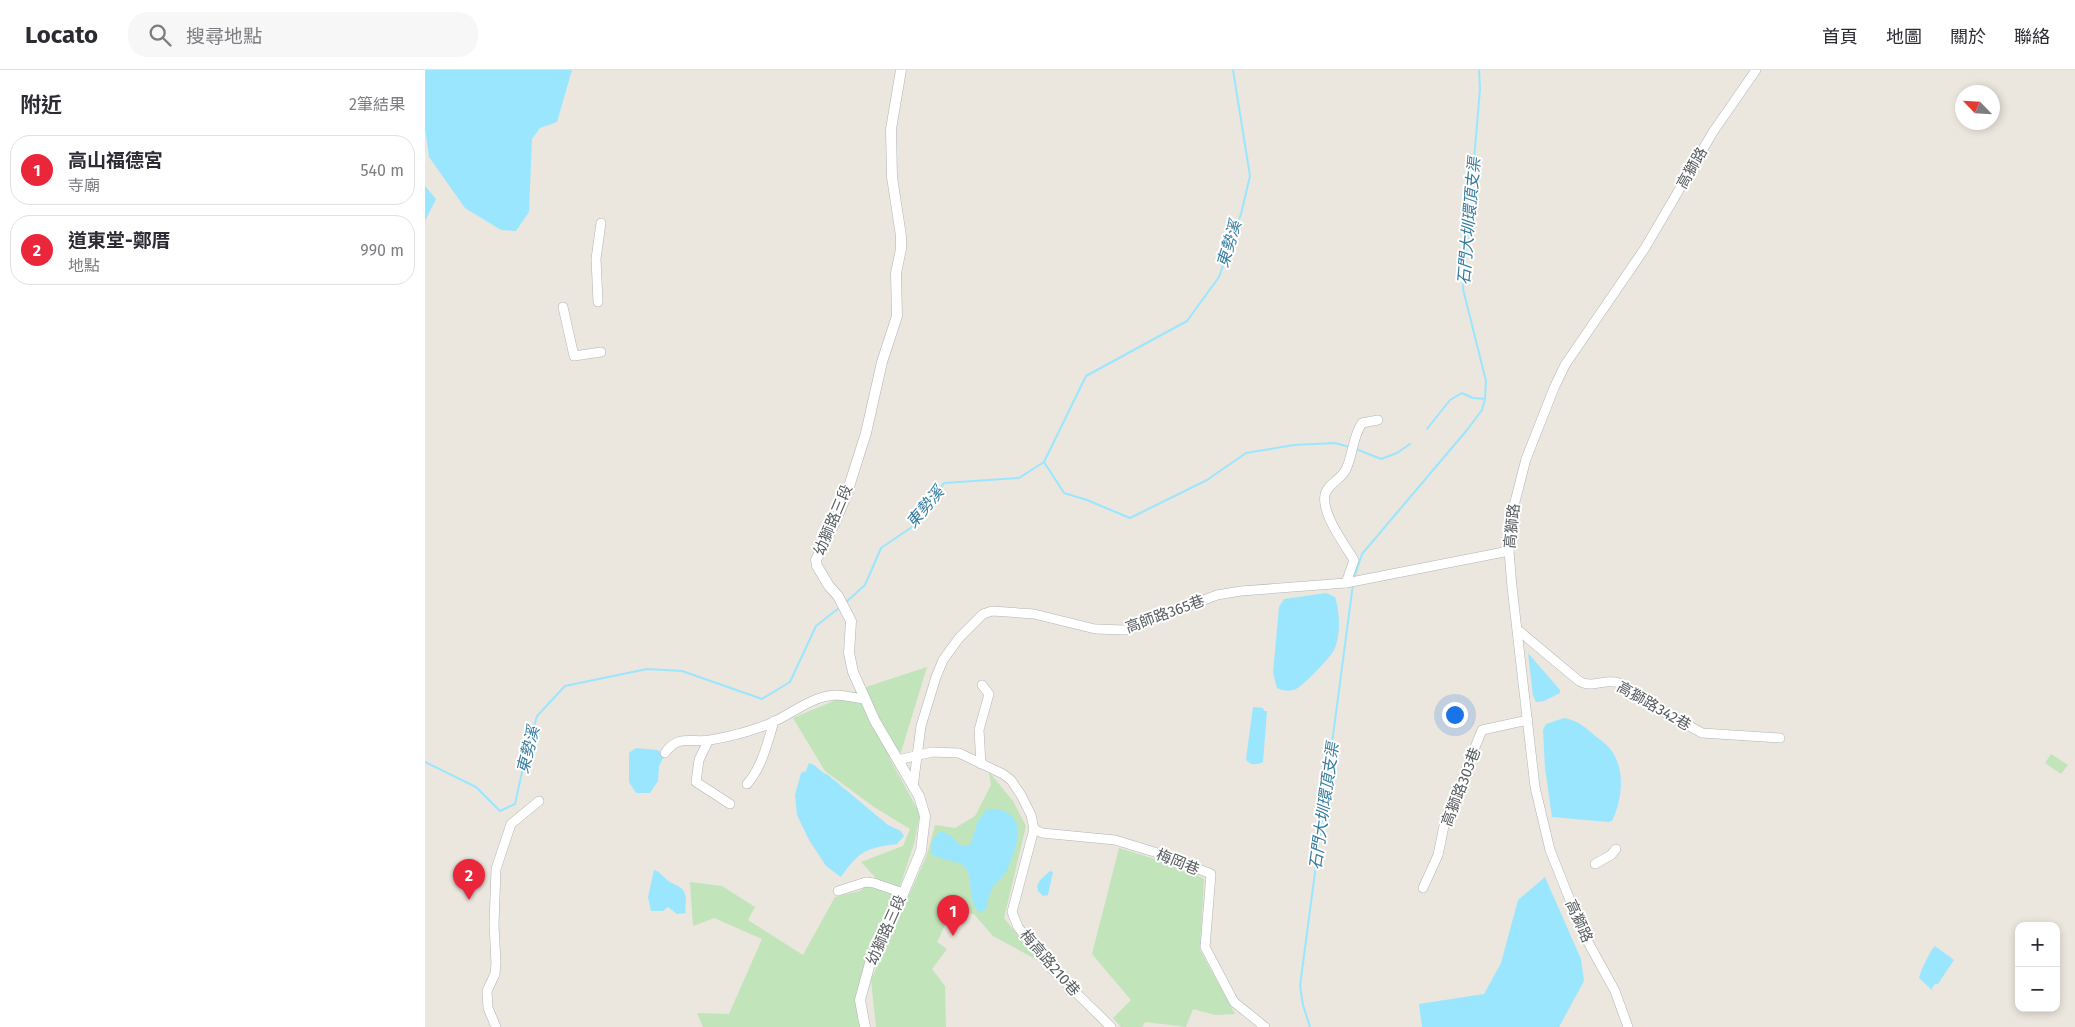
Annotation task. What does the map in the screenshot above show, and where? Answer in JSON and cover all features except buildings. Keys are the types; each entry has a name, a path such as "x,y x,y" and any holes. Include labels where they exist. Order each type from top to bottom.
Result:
{"street":[{"name":"幼獅路三段","path":"865,1027 860,1000 870,963 921,851 925,816 919,796 875,721 853,672 849,653 851,621 838,596 829,586 815,560 846,496 866,433 882,362 897,316 896,273 901,249 901,236 892,177 891,129 901,70"},
{"name":"高獅路","path":"1628,1027 1615,991 1583,933 1550,850 1535,786 1509,552 1510,521 1526,459 1565,365 1645,248 1713,132 1755,70"},
{"path":"597,302 596,259 601,224"},
{"path":"563,308 574,356 601,352"},
{"path":"1346,583 1354,560 1324,507 1324,498 1327,491 1347,470 1357,430 1362,423 1379,420"},
{"name":"高師路365巷","path":"913,787 921,726 936,677 943,660 959,638 983,614 993,611 1034,614 1095,629 1125,630 1217,595 1241,591 1346,583 1509,552"},
{"name":"高獅路342巷","path":"1518,630 1579,682 1586,685 1608,681 1619,683 1624,690 1702,733 1780,738"},
{"path":"981,764 979,730 989,694 982,685"},
{"path":"665,753 673,743 685,740 708,741 774,721 789,715 805,703 835,695 865,699"},
{"name":"高獅路303巷","path":"1423,888 1438,855 1445,821 1483,730 1528,720"},
{"path":"747,784 752,778 765,748 774,721"},
{"path":"708,741 699,760 696,782 730,804"},
{"path":"898,760 932,752 959,752 1011,780 1031,815 1034,829"},
{"path":"496,1027 488,1008 487,991 495,974 496,963 494,925 496,869 511,824 539,801"},
{"name":"梅高路210巷","path":"1034,829 1012,912 1015,923 1053,970 1111,1027"},
{"name":"梅岡巷","path":"1034,829 1042,833 1115,840 1139,846 1211,874 1205,948 1234,1002 1265,1027"},
{"path":"1595,864 1611,855 1616,849"},
{"path":"837,891 866,882 903,893"}],"green space":[{"path":"927,667 901,752 889,757 920,814 914,844 897,895 873,944 856,993 860,1027 703,1027 697,1013 729,1014 762,939 714,918 693,926 690,882 722,886 755,907 748,920 803,955 835,897 860,891 875,877 861,862 903,846 910,829 874,807 825,771 793,718 869,686"},
{"path":"2051,754 2068,765 2061,774 2045,763"},
{"path":"989,772 1013,801 1026,826 1004,918 1039,961 993,936 974,914 958,913 945,925 937,942 947,949 932,969 945,986 946,1027 876,1027 871,980 927,855 935,825 955,828 975,816 991,785"},
{"path":"1119,848 1184,868 1204,879 1200,950 1235,1014 1215,1015 1193,1009 1186,1027 1145,1022 1142,1027 1121,1027 1113,1018 1131,1000 1092,954"}],"water":[{"path":"425,70 572,70 557,122 540,128 532,139 529,212 516,231 501,230 465,208 429,157 425,129"},
{"path":"425,186 436,199 425,221"},
{"path":"1326,593 1335,597 1338,609 1339,631 1332,654 1299,687 1288,691 1277,688 1273,673 1279,607 1284,599"},
{"path":"1528,653 1560,690 1560,693 1544,701 1536,702 1533,696"},
{"path":"1253,707 1263,708 1264,711 1267,711 1263,762 1256,764 1249,763 1246,759"},
{"path":"1564,718 1573,720 1584,727 1607,746 1616,758 1621,776 1621,785 1618,804 1612,821 1552,817 1545,768 1543,730 1546,724"},
{"path":"636,748 658,750 664,756 659,766 658,781 650,793 636,793 629,782 629,753"},
{"path":"809,763 828,775 888,825 901,831 904,836 897,844 878,847 864,852 853,861 841,877 826,866 809,840 797,815 795,795 801,773 806,771"},
{"path":"987,809 1006,812 1012,816 1016,822 1017,837 1008,869 993,887 986,909 980,913 975,907 969,876 964,866 935,856 931,854 931,850 934,838 941,831 950,835 961,846 970,845 978,821"},
{"path":"654,870 683,890 686,898 686,913 677,914 668,907 663,911 651,911 648,897"},
{"path":"1050,871 1053,872 1048,895 1043,896 1038,891 1037,886 1040,880"},
{"path":"1545,877 1581,959 1584,981 1559,1027 1422,1027 1419,1004 1484,994 1501,963 1518,900"},
{"path":"1935,946 1954,960 1938,984 1935,984 1932,988 1933,991 1919,978"}],"waterway":[{"name":"東勢溪","path":"845,603 865,585 881,548 915,525 944,483 1019,478 1044,462 1086,376 1187,321 1219,277 1241,214 1250,176 1233,70"},
{"name":"石門大圳環頂支渠","path":"1354,578 1362,554 1467,430 1482,410 1485,399 1486,381 1463,289 1480,89 1479,70"},
{"name":"石門大圳環頂支渠","path":"1427,429 1450,400 1462,393 1473,398 1485,399"},
{"name":"石門大圳環頂支渠","path":"1044,462 1064,493 1087,500 1130,518 1207,480 1246,453 1294,445 1335,443 1349,447"},
{"name":"石門大圳環頂支渠","path":"1356,449 1381,459 1397,453 1410,444"},
{"name":"石門大圳環頂支渠","path":"1310,1027 1303,1005 1300,986 1353,584"},
{"name":"東勢溪","path":"425,762 476,787 500,811 515,804 537,716 565,686 647,669 682,671 762,699 790,682 816,626 839,608"}],"place":[{"name":"道東堂-鄭厝","path":"469,900"},
{"name":"高山福德宮","path":"953,936"}]}
